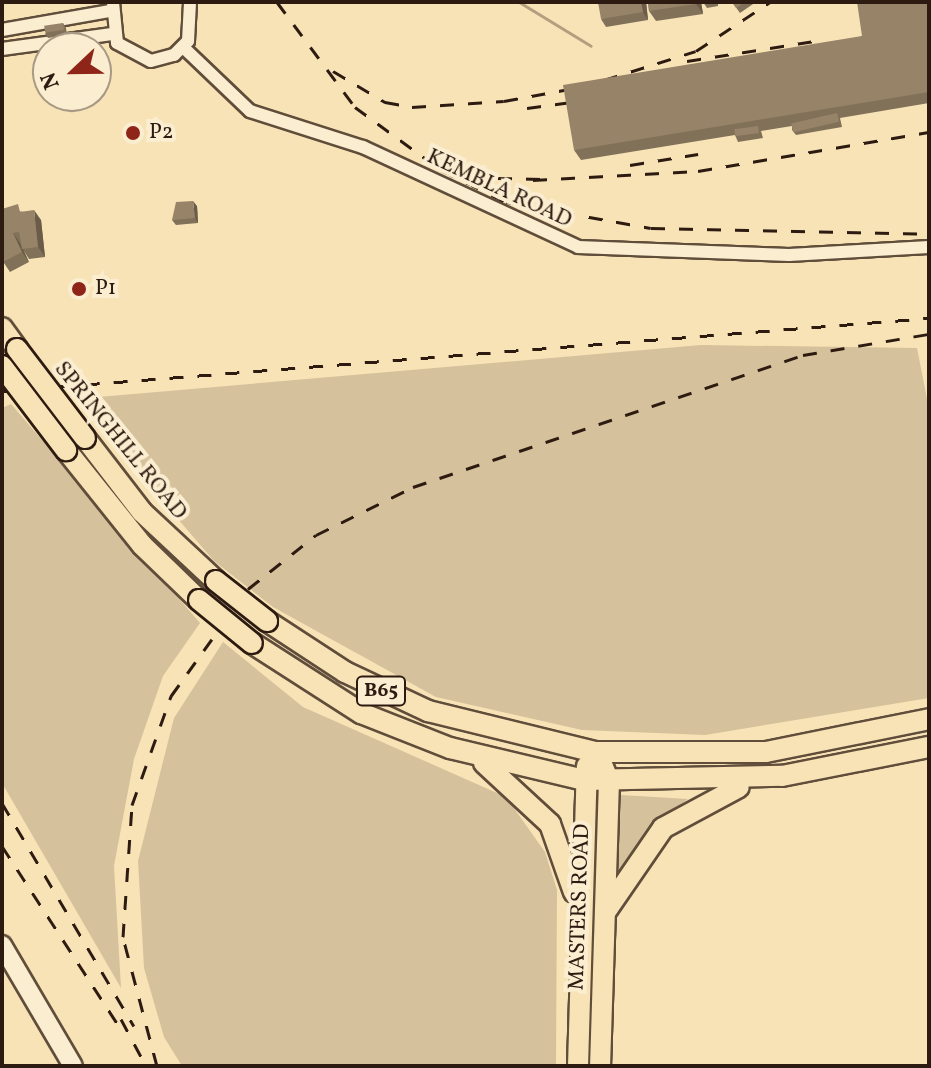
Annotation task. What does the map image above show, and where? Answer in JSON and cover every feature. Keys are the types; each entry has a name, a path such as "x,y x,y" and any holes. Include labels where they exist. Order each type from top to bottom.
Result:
{"main road":[{"name":"SPRINGHILL ROAD","path":"2,328 142,512 216,581 267,621 345,672 428,711 596,752 766,752 929,719"},
{"name":"SPRINGHILL ROAD","path":"2,366 142,545 199,600 252,643 361,713 450,748 584,780 782,776 929,747"},
{"path":"450,748 501,774 550,824 567,862 581,944"},
{"name":"MASTERS ROAD","path":"578,1066 584,780 596,752"},
{"name":"MASTERS ROAD","path":"596,752 609,781 600,1066"},
{"path":"603,917 641,852 670,821 713,796 782,776"},
{"path":"2,945 8,970 73,1066"}],"street":[{"path":"112,34 145,61 183,47 193,28 190,2"},
{"path":"2,30 112,7 112,32"},
{"path":"2,49 32,45"},
{"name":"KEMBLA ROAD","path":"183,47 250,111 363,147 578,247 789,255 929,247"}],"shaded area":[{"path":"701,345 917,348 929,409 929,698 705,735 582,730 436,697 273,607 214,561 75,399"},
{"path":"11,404 200,623 163,676 134,759 114,866 121,988 2,783 2,408"},
{"path":"223,642 303,707 506,797 545,852 557,890 556,1066 182,1066 164,1037 144,968 138,861 174,718"},
{"path":"621,795 688,799 651,827 616,874"}],"building":[{"path":"598,2 641,2 643,12 601,19"},
{"path":"648,2 696,2 696,4 649,11"},
{"path":"857,2 929,2 929,92 574,150 563,85 862,36"},
{"path":"63,23 64,30 45,32 44,26"},
{"path":"837,113 839,122 793,132 791,124"},
{"path":"758,126 759,133 735,136 734,129"},
{"path":"193,201 195,218 172,220 176,202"},
{"path":"18,204 20,212 34,210 38,247 22,249 19,232 13,233 22,252 3,262 2,209"}],"waterway":[{"path":"519,2 591,46"}],"railway":[{"path":"277,2 355,107 441,170 506,202 651,228 929,234"},
{"path":"604,80 696,51 770,2"},
{"path":"687,61 814,41"},
{"path":"333,71 385,102 412,107 504,101 586,86"},
{"path":"527,108 586,100"},
{"path":"533,180 698,171 929,132"},
{"path":"630,165 698,154"},
{"path":"449,165 498,178 543,179"},
{"path":"2,391 929,318"},
{"path":"157,1066 123,937 132,805 171,696 248,589 316,535 413,487 803,355 929,334"},
{"path":"2,803 134,1026"},
{"path":"2,846 122,1031"},
{"path":"121,1019 146,1066"}],"place":[{"name":"P2","path":"133,133"},
{"name":"P1","path":"79,289"}]}
